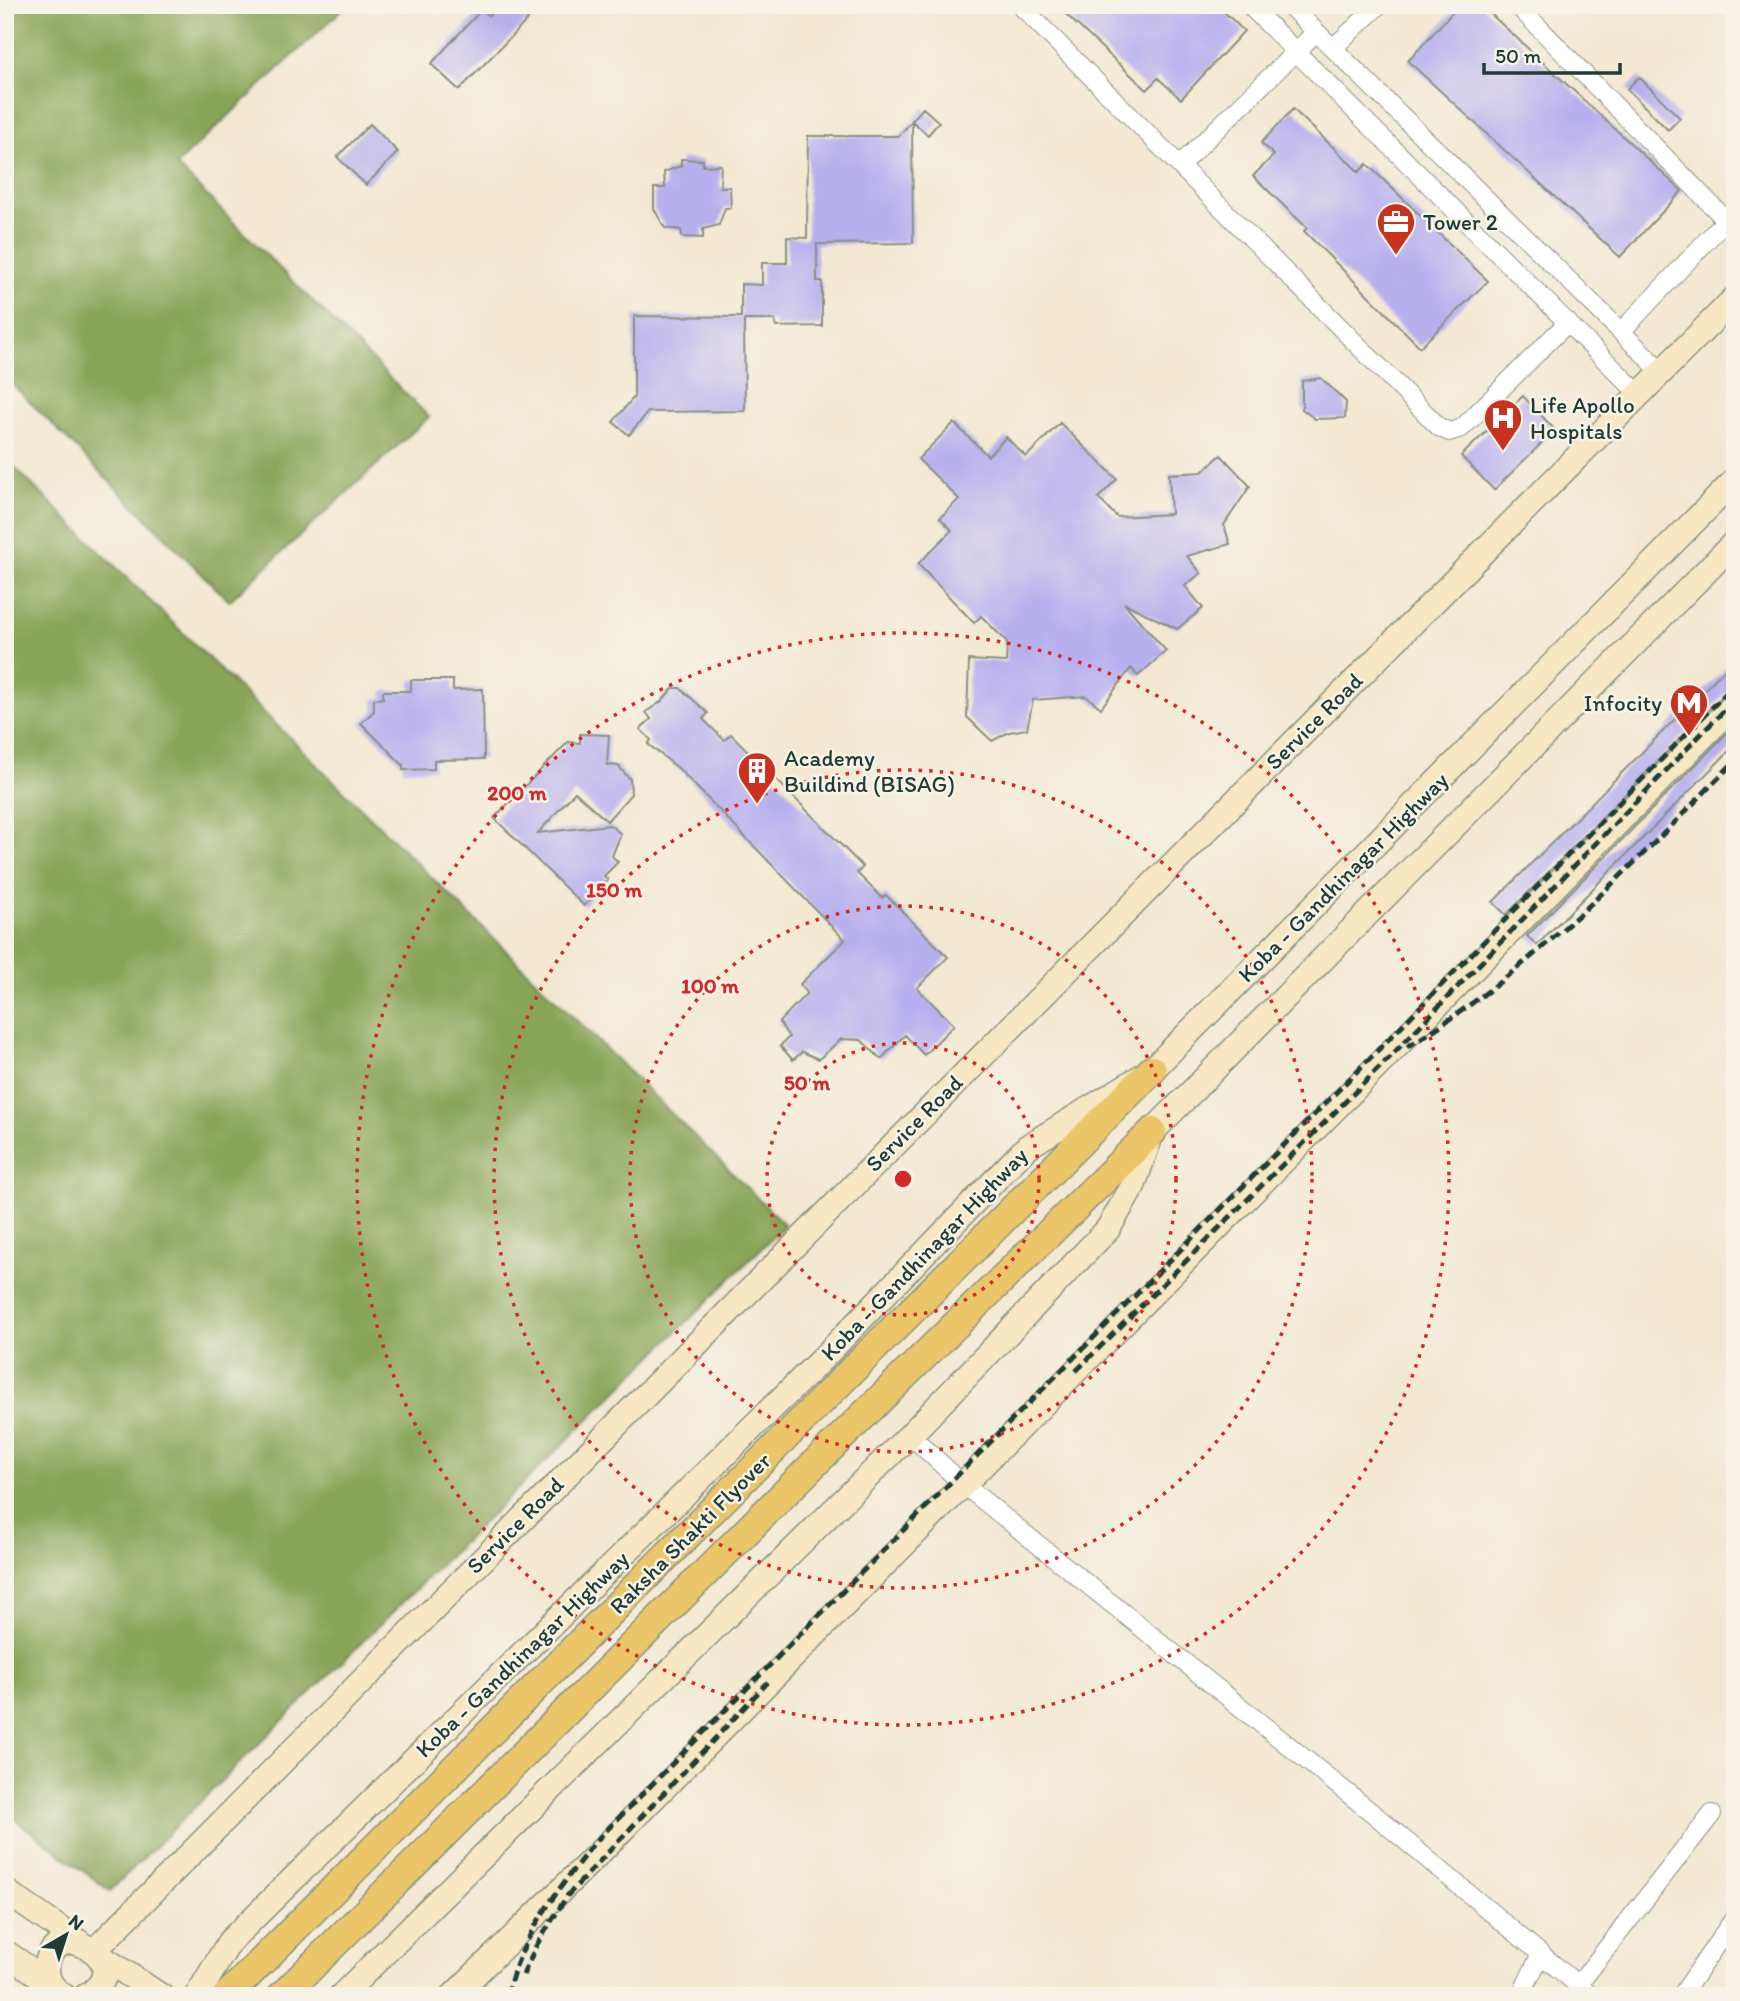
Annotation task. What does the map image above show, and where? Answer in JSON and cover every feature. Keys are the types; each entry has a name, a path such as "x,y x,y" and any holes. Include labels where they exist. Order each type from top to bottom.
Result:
{"main road":[{"name":"Service Road","path":"55,1991 47,1968 54,1951 70,1942 91,1949 1735,298"},
{"name":"Koba - Gandhinagar Highway","path":"197,1996 230,1941 816,1366 1027,1147 1152,1070 1735,480"},
{"name":"Koba - Gandhinagar Highway","path":"341,1996 910,1435 1108,1229 1133,1186 1152,1132 1735,542"},
{"path":"453,1996 620,1832 1735,704"},
{"name":"Raksha Shakti Flyover","path":"236,1987 1152,1070"},
{"name":"Raksha Shakti Flyover","path":"282,1996 1077,1203 1152,1132"},
{"path":"5,1891 161,1996"},
{"path":"86,1996 100,1984 103,1975 91,1949"},
{"path":"5,1952 55,1991"}],"street":[{"path":"1020,5 1439,427 1449,432 1462,428 1568,322"},
{"path":"1249,5 1639,394"},
{"path":"1289,5 1661,371"},
{"path":"1334,47 1379,5"},
{"path":"1517,5 1726,220 1621,332"},
{"path":"1180,165 1316,32"},
{"path":"910,1435 964,1485 1376,1816 1584,1990 1712,1814"},
{"path":"1681,1996 1735,1917"},
{"path":"1520,1996 1541,1954"}],"green space":[{"path":"5,5 347,5 176,165 429,417 229,601 5,377"},
{"path":"5,458 785,1225 110,1891 5,1812"}],"building":[{"path":"499,5 542,5 459,90 431,64 482,9 489,16"},
{"path":"1056,5 1217,5 1244,31 1181,99 1158,78 1147,90"},
{"path":"1459,5 1481,5 1682,191 1620,257 1408,61"},
{"path":"1639,77 1680,118 1668,130 1627,89"},
{"path":"923,108 939,122 928,135 912,121 913,243 817,244 817,281 822,281 822,326 776,327 775,320 744,320 745,411 648,412 629,435 613,422 634,397 634,316 741,317 741,284 762,285 762,263 787,263 787,237 807,238 808,136 899,136"},
{"name":"Tower 2","path":"1293,109 1359,172 1367,164 1488,281 1420,347 1304,231 1307,228 1253,176 1274,155 1261,143"},
{"path":"370,124 398,152 366,185 337,157"},
{"path":"681,159 703,160 703,166 721,165 720,187 730,187 731,208 725,208 719,225 703,229 703,238 682,237 681,230 665,228 654,209 654,188 665,188 664,172 681,166"},
{"path":"1321,378 1346,402 1345,418 1315,419 1302,409 1302,381"},
{"path":"1523,396 1555,430 1494,490 1461,456"},
{"path":"954,423 988,456 1006,437 1026,457 1060,423 1117,479 1098,498 1117,517 1171,514 1169,474 1202,472 1221,455 1250,486 1224,525 1230,544 1187,556 1201,573 1185,586 1203,608 1177,629 1124,603 1166,651 1138,676 1131,668 1101,708 1086,696 1033,700 1027,729 1009,732 992,741 967,717 969,660 1006,662 1007,642 981,616 974,623 918,564 952,530 940,518 959,499 918,459"},
{"path":"1735,659 1735,690 1724,694 1506,915 1493,902"},
{"path":"411,680 453,680 453,690 483,689 484,759 434,760 434,769 403,770 403,765 361,723 374,711 374,699 383,698 383,691 411,691"},
{"path":"673,688 680,688 708,713 703,719 724,740 731,734 863,867 857,873 882,898 886,895 948,957 917,988 954,1025 924,1055 905,1035 881,1059 861,1040 841,1039 819,1059 802,1052 793,1060 780,1046 789,1037 779,1022 807,993 800,984 845,940 679,769 648,744 651,740 640,729 651,719 646,712 662,701"},
{"path":"1735,725 1735,745 1537,945 1527,936"},
{"path":"580,734 609,735 607,765 618,766 630,779 631,794 607,821 575,792 538,833 610,825 621,834 612,856 618,862 604,876 608,880 584,906 494,818 568,742 580,743"}],"railway":[{"path":"507,1996 513,1974 531,1934 554,1897 594,1843 1381,1047 1735,684"},
{"path":"1076,1371 1387,1060 1735,699"},
{"path":"1407,1047 1453,1017 1539,950 1620,877 1735,761"},
{"path":"523,1975 536,1946 567,1896 768,1682"}],"place":[{"name":"Tower 2","path":"1396,256"},
{"name":"Life Apollo Hospitals","path":"1503,452"},
{"name":"Infocity","path":"1689,737"},
{"name":"Academy Buildind (BISAG)","path":"757,805"}]}
